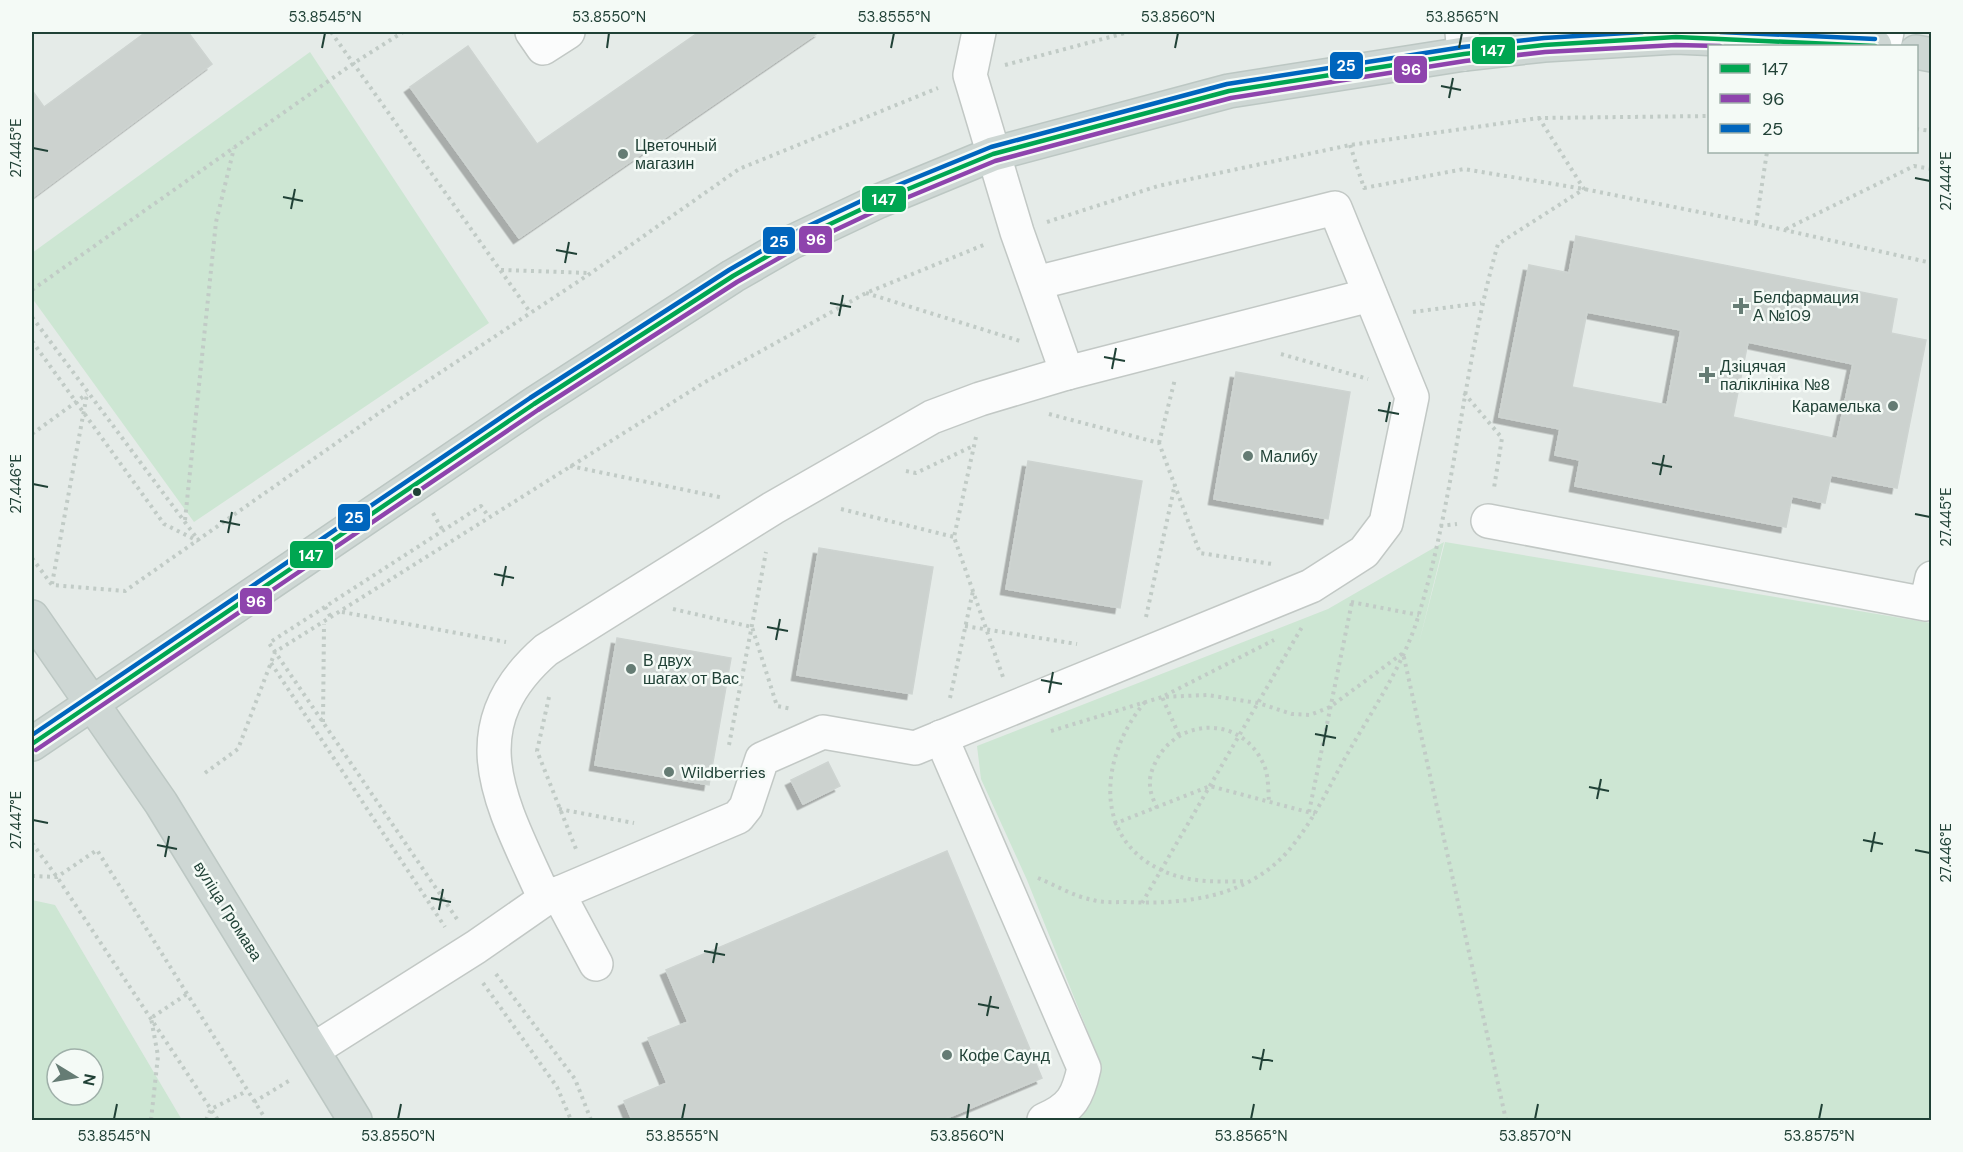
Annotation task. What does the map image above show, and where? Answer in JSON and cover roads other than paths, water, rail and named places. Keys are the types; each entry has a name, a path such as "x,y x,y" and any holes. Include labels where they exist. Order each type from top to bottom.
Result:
{"main road":[{"path":"32,744 534,404 733,276 792,242 860,210 993,154 1229,91 1463,43 1544,45 1676,37 1853,45"},
{"name":"вуліца Громава","path":"32,617 161,803 356,1120"}],"lane":[{"path":"532,32 543,48 568,32"},
{"path":"978,32 970,75 1017,232 1067,373"},
{"path":"317,1056 552,896 738,817 746,807 762,759 823,732 915,748 1311,586 1364,552 1386,523 1412,397 1335,208 1036,283"},
{"path":"596,964 552,896 510,821 496,776 493,748 496,722 507,692 526,668 546,650 773,508 933,417 980,399 1067,373 1370,295"},
{"path":"1488,521 1926,604 1932,578"},
{"path":"942,737 1084,1068 1079,1093 1062,1113 1044,1120"}],"place":[{"name":"Цветочный магазин","path":"623,154"},
{"name":"Белфармация А №109","path":"1741,306"},
{"name":"Дзіцячая паліклініка №8","path":"1707,375"},
{"name":"Карамелька","path":"1893,406"},
{"name":"Малибу","path":"1248,456"},
{"name":"В двух шагах от Вас","path":"631,669"},
{"name":"Wildberries","path":"669,772"},
{"name":"Кофе Саунд","path":"947,1055"}]}
